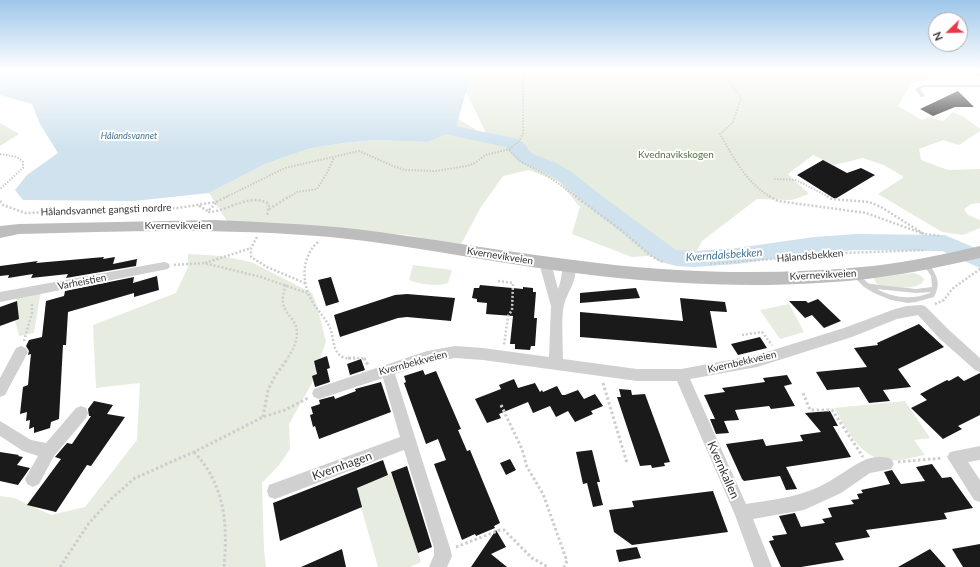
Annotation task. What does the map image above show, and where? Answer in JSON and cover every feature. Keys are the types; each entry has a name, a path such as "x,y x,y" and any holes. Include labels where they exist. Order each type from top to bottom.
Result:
{"main road":[{"name":"Kvernevikveien","path":"0,227 19,229 188,226 327,232 569,266 690,277 772,278 854,273 926,257 980,252"},
{"name":"Kvernevikveien","path":"0,232 19,229"}],"street":[{"path":"545,263 557,306 556,364"},
{"name":"Varheistien","path":"0,297 35,292 164,266"},
{"path":"557,306 568,281 569,266"},
{"path":"921,310 944,334 980,366"},
{"name":"Kvernbekkveien","path":"319,393 427,357 455,352 483,354 637,375 681,375 757,361 848,333 895,314 921,310"},
{"path":"0,391 21,352"},
{"path":"387,370 443,552 438,567"},
{"name":"Kvernkallen","path":"681,375 742,513 763,567"},
{"path":"33,479 49,451 81,413"},
{"path":"0,428 28,446 49,451"},
{"name":"Kvernhagen","path":"275,491 409,440"},
{"path":"980,453 955,457 980,494"},
{"path":"742,513 804,502 835,487 868,466 886,464"}],"lane":[{"path":"854,273 866,285 884,296 915,301 932,295 935,289 934,276 926,257"},
{"path":"866,285 916,291 935,289"}],"path":[{"path":"208,211 216,202 276,171 359,151 397,168 424,172 475,164 484,155 509,150 519,141 522,134 523,97"},
{"path":"741,97 733,122 720,134 739,166 756,187 766,196 786,202 866,213 924,234 941,236"},
{"path":"509,150 521,162 545,174 621,230 651,256 669,264"},
{"path":"0,154 17,157 23,162 23,168 0,189"},
{"path":"269,209 297,192 317,189 320,187 333,164 334,157"},
{"path":"774,179 796,180 832,200 869,202 881,207 924,234"},
{"path":"198,206 216,213 253,199 268,202 268,214"},
{"name":"Hålandsvannet gangsti nordre","path":"0,201 3,205 25,213 178,208 216,202"},
{"path":"327,232 313,245 306,259 305,283 307,293 328,324 336,349 340,356 347,358 364,358 370,368 387,370"},
{"path":"255,241 251,248 250,257 256,262 305,283"},
{"path":"164,266 204,263 251,248"},
{"name":"Hålandsbekken","path":"706,264 776,260 844,253 926,257"},
{"path":"204,263 262,277 307,293"},
{"path":"921,310 921,307 944,300 952,289 980,269"},
{"path":"498,281 514,283 512,310 508,316 502,357"},
{"path":"263,417 268,390 292,351 297,336 297,327 287,315 281,299 286,285"},
{"path":"21,352 32,313 32,301 35,292"},
{"path":"742,335 762,332 778,354"},
{"path":"602,383 627,463"},
{"path":"803,392 810,410 832,410 868,466"},
{"path":"60,567 90,522 111,499 135,478 194,452 263,417 285,410 319,393"},
{"path":"501,405 522,449 527,467 534,475 545,500 567,561 564,567"},
{"path":"194,452 208,470 220,495 226,530 224,567"},
{"path":"886,464 932,458 955,457"},
{"path":"443,552 500,530 504,530 532,558 548,567"}],"green space":[{"name":"Kvednavikskogen","path":"469,97 903,97 898,106 922,120 929,117 943,121 953,112 964,117 980,129 980,131 959,145 943,140 919,149 921,160 948,170 980,169 980,203 971,204 964,209 968,215 980,220 980,228 963,235 942,232 878,194 904,177 884,165 863,158 834,165 813,155 788,174 809,194 792,200 757,199 702,241 696,252 683,254 662,249 576,183 508,141 488,137"},
{"path":"458,119 493,140 512,147 516,150 517,156 546,168 662,255 632,257 572,234 580,207 559,182 529,170 503,176 481,207 460,246 408,235 227,221 209,193 265,164 311,148 376,140 428,142 455,131"},
{"path":"0,123 19,134 0,146"},
{"path":"188,254 222,256 251,262 312,293 326,341 312,383 289,424 290,449 279,465 262,483 266,567 0,567 0,496 14,498 51,515 85,507 137,440 140,383 96,388 93,325 176,293 188,267"},
{"path":"413,265 452,270 448,283 439,285 417,283 409,280"},
{"path":"913,273 920,275 924,279 922,283 913,287 880,285 874,280 875,278"},
{"path":"41,291 34,333 19,336 15,320 17,294"},
{"path":"789,304 804,332 780,339 760,310"},
{"path":"905,401 930,438 914,440 925,455 893,461 879,459 862,448 849,433 834,408"},
{"path":"391,474 421,562 410,567 378,567 357,488"}],"water":[{"name":"Hålandsvannet","path":"9,97 464,97 455,131 428,142 376,140 311,148 265,164 209,193 134,201 23,200 15,190 27,175 58,153 40,124 32,104"}],"building":[{"path":"944,97 964,97 974,107 955,107 933,116 920,109"},
{"path":"823,160 847,173 861,168 875,175 835,199 797,175"},
{"path":"104,257 103,259 115,257 113,264 137,259 136,266 66,278 68,274 31,278 33,274 8,278 9,275 0,276 0,266 38,261 36,263"},
{"path":"157,276 159,290 134,297 134,293 68,312 66,345 63,345 59,419 51,422 50,428 34,433 34,427 29,429 30,420 26,421 27,412 20,414 23,387 28,385 31,354 28,355 29,351 26,346 29,340 42,337 46,301 64,296 65,291 134,277 133,283"},
{"path":"331,277 339,302 326,306 318,280"},
{"path":"480,285 523,289 523,287 533,288 533,292 536,292 534,318 537,318 535,346 531,346 530,350 515,349 515,344 510,344 513,316 486,314 487,303 477,302 477,299 472,298 474,288 479,288"},
{"path":"636,288 640,298 580,303 580,293"},
{"path":"407,294 455,298 451,321 407,317 398,318 340,337 334,315 395,295"},
{"path":"680,298 725,302 727,312 710,311 717,348 580,337 580,312 683,321"},
{"path":"818,299 841,321 824,328 812,315 805,318 789,301 806,301 808,303"},
{"path":"17,301 19,319 0,326 0,307"},
{"path":"919,324 944,347 898,369 911,387 883,390 890,401 869,403 859,387 827,390 816,372 867,367 854,348 878,345 877,343"},
{"path":"760,337 767,348 738,355 731,344"},
{"path":"327,356 330,368 327,369 330,382 315,387 312,376 317,374 314,361"},
{"path":"361,359 365,370 350,375 347,364"},
{"path":"423,370 425,375 436,371 461,429 458,430 467,451 470,450 500,523 494,526 495,528 462,540 434,464 446,460 438,439 426,444 404,383 406,382 404,376"},
{"path":"980,373 980,415 958,426 962,429 943,439 911,408 927,400 920,394 947,380 949,381 958,376 964,381"},
{"path":"787,375 792,384 784,386 795,406 771,409 769,406 735,410 739,420 724,421 729,433 716,434 710,419 715,419 704,395 725,392 722,388 765,382 763,378"},
{"path":"514,379 518,388 535,383 540,392 542,390 543,392 557,386 562,395 578,390 584,399 595,394 603,406 591,411 593,414 575,422 568,411 556,417 550,406 533,413 528,402 499,414 501,418 487,423 475,399 501,389 499,385"},
{"path":"381,382 391,412 319,439 315,426 313,427 310,415 313,414 311,407 320,404 319,400 334,396 335,399 356,391 355,389"},
{"path":"619,389 631,390 632,395 645,394 670,462 664,463 665,466 652,468 651,465 640,466 617,397 621,397"},
{"path":"94,401 113,405 107,414 125,417 91,466 87,465 56,512 27,505 61,459 55,457 67,443 72,444 91,416 89,416 88,409"},
{"path":"830,411 838,426 833,426 851,457 786,467 797,489 786,490 780,476 744,481 742,479 726,444 763,439 766,446 803,441 800,435 821,432 805,413"},
{"path":"592,450 600,482 597,482 603,505 593,507 587,483 583,484 576,452"},
{"path":"0,452 23,457 17,465 30,468 18,485 0,481"},
{"path":"510,459 516,470 506,475 500,463"},
{"path":"383,460 388,475 357,488 362,507 280,541 273,503"},
{"path":"932,464 942,478 951,477 973,508 944,513 947,519 866,530 870,537 835,543 844,560 801,567 781,567 769,541 774,540 772,536 787,534 779,516 795,513 801,527 825,523 822,519 832,517 828,508 854,504 851,500 859,499 857,494 863,493 861,490 890,484 884,472 892,470 901,484 925,481 916,467"},
{"path":"407,466 432,547 418,553 391,472"},
{"path":"713,491 728,532 632,545 614,532 609,510 634,507 632,501"},
{"path":"496,530 506,547 491,554 507,567 471,567"},
{"path":"980,544 980,567 963,567 952,549"},
{"path":"637,547 641,558 619,562 616,550"},
{"path":"342,549 346,567 301,567"},
{"path":"930,549 946,567 898,567"}],"waterway":[{"name":"Kverndalsbekken","path":"455,131 512,143 519,148 520,153 526,158 549,167 565,176 596,202 666,255 676,258 694,259 737,256 814,245 857,242 945,243 980,260"}]}
